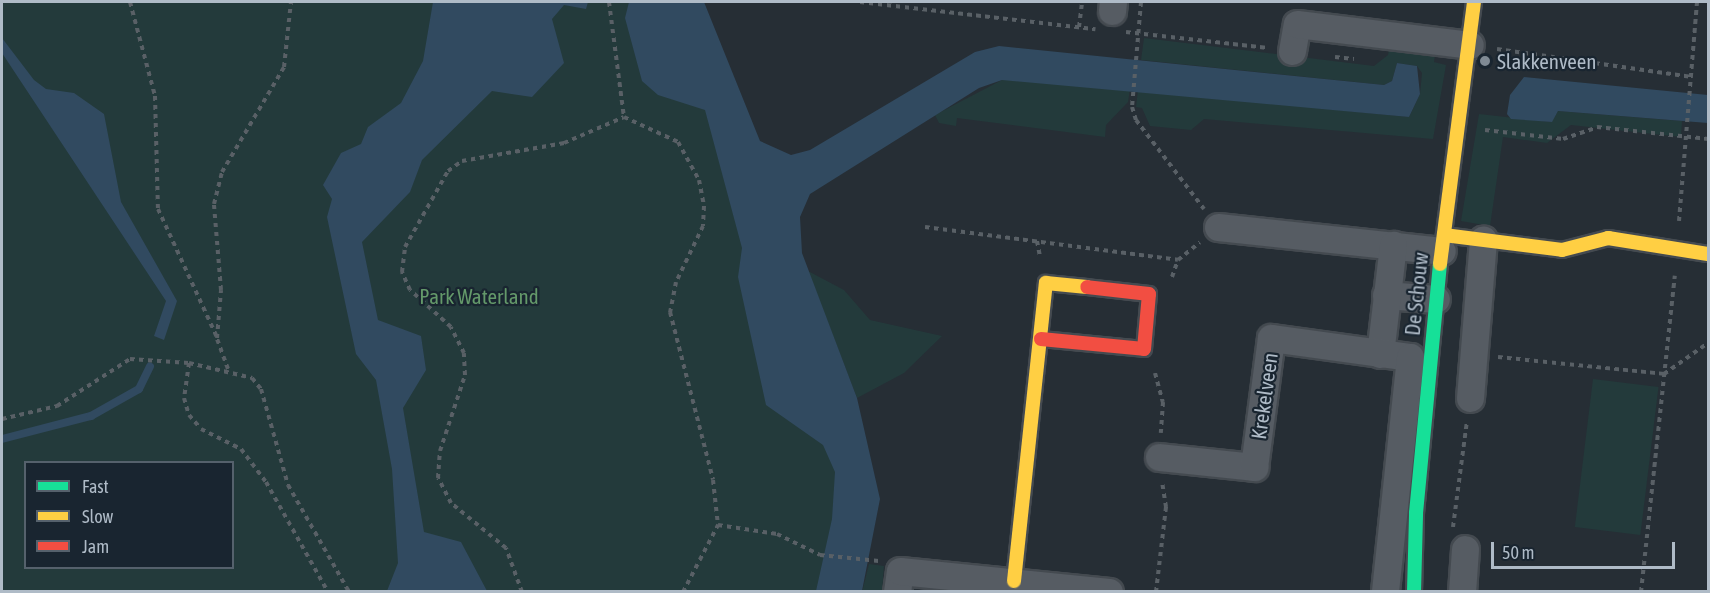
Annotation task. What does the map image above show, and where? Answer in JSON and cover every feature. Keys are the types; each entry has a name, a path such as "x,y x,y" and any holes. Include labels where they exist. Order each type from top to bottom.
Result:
{"street":[{"name":"De Schouw","path":"1414,591 1416,513 1436,299 1460,126 1474,2"},
{"path":"1292,51 1297,24 1470,45"},
{"path":"1218,227 1393,245 1483,240 1562,250 1608,238 1708,254"},
{"path":"1470,398 1483,240"},
{"path":"1380,354 1393,245"},
{"path":"1014,581 1046,283 1149,294 1144,350 1041,339"},
{"path":"1386,295 1436,299"},
{"name":"Krekelveen","path":"1159,457 1254,467 1271,338 1410,357 1385,591"},
{"path":"1462,591 1464,549"},
{"path":"897,591 900,571 1107,591"}],"path":[{"path":"130,2 155,96 158,209 218,338 229,370"},
{"path":"218,338 221,290 213,204 222,172 284,67 291,2"},
{"path":"609,2 624,117"},
{"path":"860,2 1079,27 1111,18 1138,33 1365,60"},
{"path":"1079,27 1082,2"},
{"path":"1132,107 1141,2"},
{"path":"1641,591 1677,249 1697,2"},
{"path":"1470,45 1692,77"},
{"path":"522,591 506,548 451,503 438,478 440,451 465,375 464,353 451,327 410,290 402,272 405,247 448,171 462,162 564,143 624,117 678,142 699,180 703,226 676,282 670,312 713,480 718,525 683,591"},
{"path":"1460,126 1563,139 1597,127 1708,139"},
{"path":"926,227 1178,260"},
{"path":"1474,354 1664,374 1708,343"},
{"path":"2,419 57,406 130,359 189,363 229,370 252,378 261,389 288,485 349,591"},
{"path":"189,363 184,398 189,415 247,457 328,591"},
{"path":"1464,549 1451,547 1470,398"},
{"path":"718,525 777,534 820,555 886,562"}],"green space":[{"name":"Park Waterland","path":"2,2 683,2 850,478 839,591 2,591"},
{"path":"1144,38 1374,66 1388,55 1390,45 1436,48 1434,62 1446,65 1433,139 1204,119 1191,130 1150,126 1142,108 1136,107 1138,90 1409,117 1420,94 1422,73 1417,66 1397,63 1392,81 1384,85 1141,60"},
{"path":"1002,80 1035,80 1130,89 1128,102 1106,125 1105,137 957,118 956,126 939,123 935,115"},
{"path":"1558,111 1682,121 1681,137 1571,125 1547,143 1503,137 1490,226 1461,221 1479,114 1551,122"},
{"path":"808,271 844,290 870,320 942,336 904,373 857,398"},
{"path":"1593,379 1659,387 1640,535 1575,527"},
{"path":"869,564 884,566 882,591 862,592"}],"water":[{"path":"433,2 588,2 586,9 564,5 552,19 564,63 532,97 492,91 422,160 410,192 362,242 378,320 421,336 426,370 403,408 424,532 461,542 487,591 387,591 398,563 392,469 376,380 356,354 327,217 332,199 323,185 341,153 361,144 368,127 401,103 423,61"},
{"path":"629,2 704,2 760,141 791,155 810,150 975,52 999,46 1384,85 1392,81 1397,63 1417,66 1420,94 1409,117 1002,80 979,88 810,194 800,217 802,253 857,398 880,499 862,591 816,591 832,519 835,472 823,445 766,405 738,277 742,248 705,110 658,95 642,81 625,18"},
{"path":"2,38 34,80 46,89 74,93 104,114 121,202 177,301 164,340 154,336 166,301 2,53"},
{"path":"1524,77 1708,95 1708,123 1558,111 1552,122 1511,119 1507,114 1510,95"}],"waterway":[{"path":"2,439 91,416 139,389 150,366"}],"traffic: fast":[{"path":"1414,592 1416,513 1440,264"}],"traffic: slow":[{"path":"1440,264 1474,2"},
{"path":"1444,235 1562,250 1608,238 1708,254"},
{"path":"1014,581 1046,283 1087,287"}],"traffic: jam":[{"path":"1041,339 1144,349 1149,294 1087,287"}],"place":[{"name":"Slakkenveen","path":"1485,61"}]}
